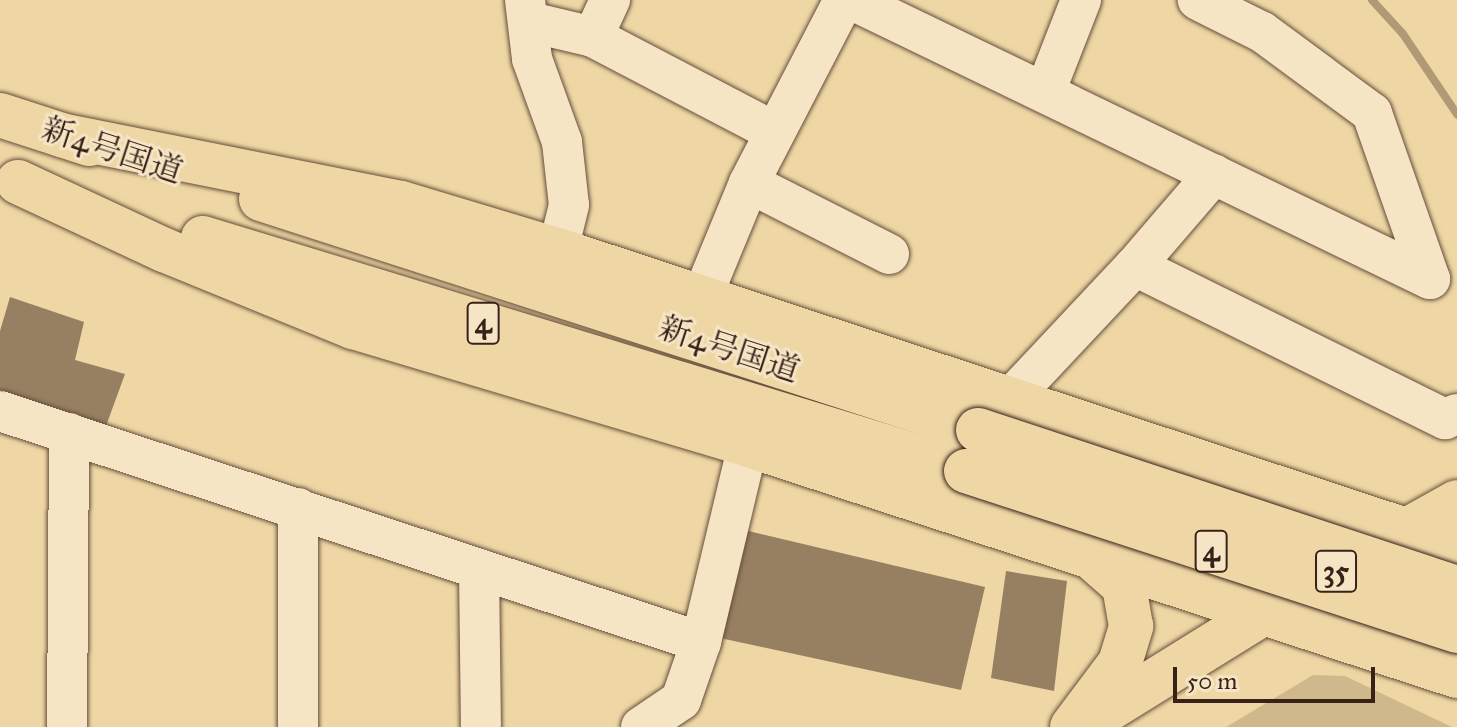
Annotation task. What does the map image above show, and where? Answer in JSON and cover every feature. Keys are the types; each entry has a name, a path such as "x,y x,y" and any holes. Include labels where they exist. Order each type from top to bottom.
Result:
{"main road":[{"name":"新4号国道","path":"0,115 1457,588"},
{"path":"61,135 401,203 558,250 1457,547"},
{"path":"6,185 353,327 748,445 1457,676"},
{"name":"新4号国道","path":"6,185 966,471 1457,631"},
{"name":"35","path":"1080,727 1265,612 1457,502"},
{"path":"1072,727 1120,663 1131,626 1124,586 1089,555"}],"street":[{"path":"593,37 610,0"},
{"path":"702,297 749,183 844,0"},
{"path":"852,0 1443,286"},
{"path":"1045,92 1081,0"},
{"path":"1198,0 1262,32 1372,113 1443,286"},
{"path":"558,250 569,205 562,142 532,59 527,11 593,37 775,132"},
{"path":"1011,398 1135,266 1214,174"},
{"path":"749,183 889,254"},
{"path":"1135,266 1445,419 1457,414"},
{"path":"0,411 701,642"},
{"path":"67,727 69,433"},
{"path":"641,727 681,700 701,642 748,445"},
{"path":"298,508 298,727"},
{"path":"479,569 481,727"}],"shaded area":[{"path":"1313,675 1345,676 1452,727 1226,727"}],"building":[{"path":"10,297 84,322 75,360 125,374 106,426 0,395 0,331"},
{"path":"744,530 985,587 961,690 720,638"},
{"path":"1006,571 1067,581 1054,691 991,678"}],"waterway":[{"path":"1372,0 1403,34 1457,114"}]}
